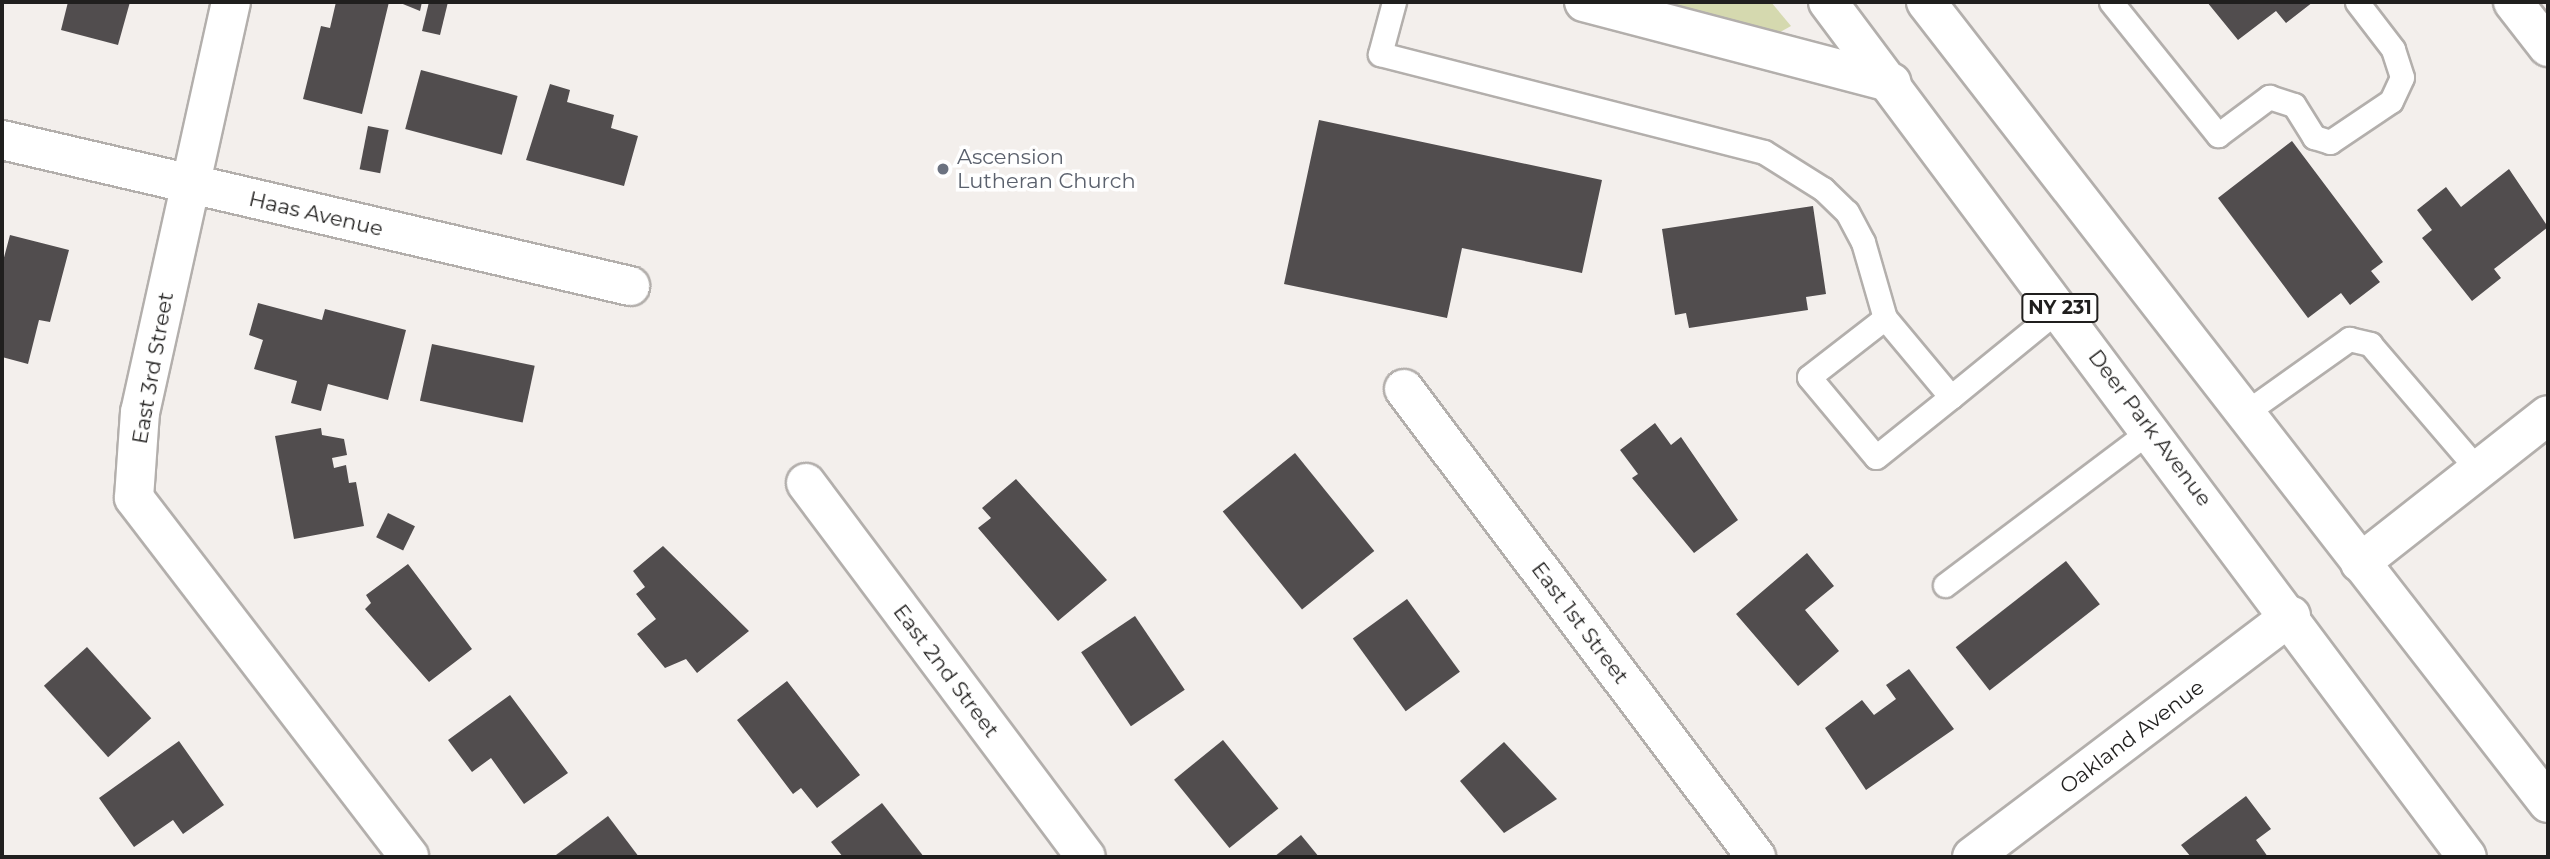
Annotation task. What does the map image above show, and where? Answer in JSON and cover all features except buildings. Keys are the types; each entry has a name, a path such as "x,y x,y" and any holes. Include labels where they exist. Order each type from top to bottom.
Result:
{"street":[{"name":"East 3rd Street","path":"231,2 140,412 134,498 409,857"},
{"path":"1584,2 1892,83"},
{"name":"Deer Park Avenue","path":"1828,2 1892,83 2291,616 2467,857"},
{"path":"1926,2 2548,802"},
{"path":"2513,2 2548,47"},
{"name":"Haas Avenue","path":"2,140 630,286"},
{"name":"East 1st Street","path":"1404,389 1756,857"},
{"path":"2360,563 2548,415"},
{"name":"East 2nd Street","path":"806,483 1086,857"},
{"name":"Oakland Avenue","path":"1972,857 2291,616"}],"lane":[{"path":"1394,2 1380,54 1764,152 1823,189 1847,212 1863,242 1885,318 1951,397"},
{"path":"2111,2 2218,135 2269,97 2294,105 2314,137 2330,142 2391,101 2402,77 2393,49 2357,2"},
{"path":"1885,318 1809,377 1876,457 2060,308"},
{"path":"2245,413 2349,339 2370,344 2478,470"},
{"path":"1945,585 2151,430"}],"green space":[{"path":"1664,2 1771,2 1791,26 1771,37"}],"place":[{"name":"Ascension Lutheran Church","path":"943,169"}]}
